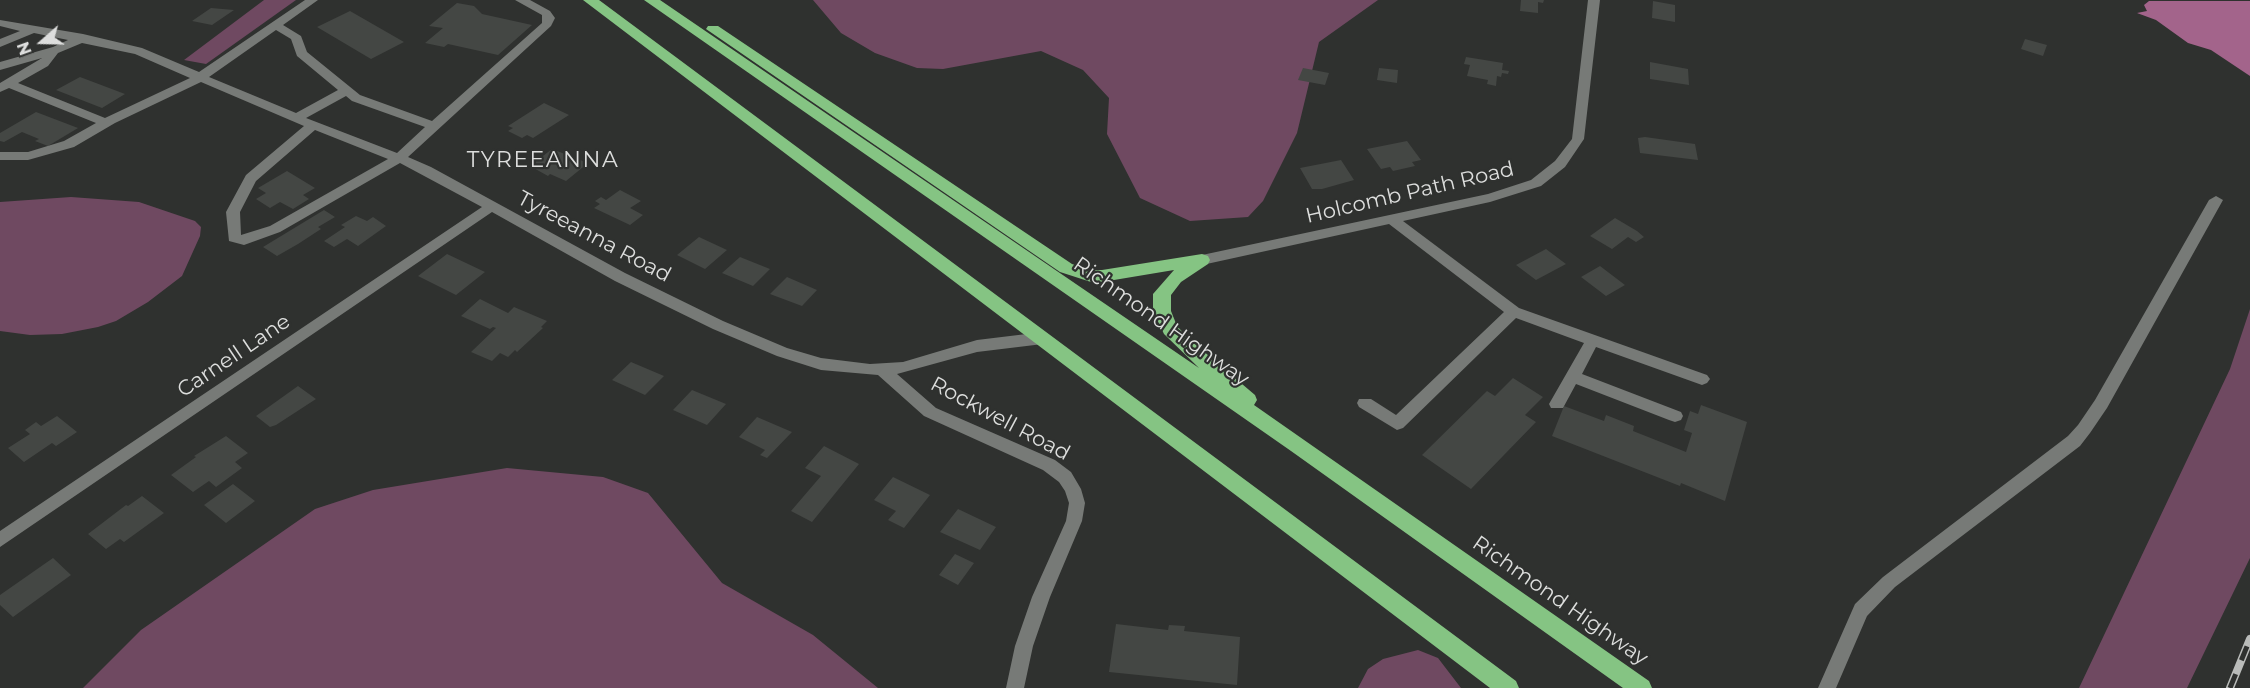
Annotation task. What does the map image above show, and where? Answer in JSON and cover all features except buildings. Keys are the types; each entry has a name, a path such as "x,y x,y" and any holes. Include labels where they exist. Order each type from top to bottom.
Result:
{"highway":[{"path":"590,0 1508,688"},
{"name":"Richmond Highway","path":"651,0 1298,446 1641,688"},
{"path":"665,0 736,43 1066,268 1084,274 1102,276 1202,260"},
{"path":"1202,260 1175,278 1162,294 1162,311 1170,329 1183,344 1212,367 1298,446"}],"street":[{"path":"0,156 28,156 69,144 106,123 199,78 312,0"},
{"path":"313,125 251,178 233,212 234,238 244,240 275,229 399,158 547,24 549,18 546,13 521,0"},
{"name":"Holcomb Path Road","path":"1202,260 1490,198 1536,183 1560,164 1578,139 1594,0"},
{"name":"Tyreeanna Road","path":"0,22 138,51 313,125 399,158 620,276 757,342 821,364 852,369 882,370 922,364 977,345 1043,338"},
{"path":"275,26 290,32 297,38 301,53 356,98 434,126"},
{"path":"0,43 34,29"},
{"path":"0,66 57,50 83,38"},
{"path":"5,86 44,63 57,50"},
{"path":"5,86 106,123"},
{"path":"296,118 347,90"},
{"path":"1827,688 1854,622 1862,610 1889,582 2074,441 2084,429 2101,404 2216,200"},
{"name":"Carnell Lane","path":"0,540 492,206"},
{"path":"1391,219 1514,312 1702,379"},
{"path":"1365,403 1397,424 1514,312"},
{"path":"1557,404 1593,340"},
{"name":"Rockwell Road","path":"882,370 930,412 1049,465 1065,477 1073,489 1077,503 1074,521 1041,597 1024,646 1015,688"},
{"path":"1574,377 1675,416"}],"shaded area":[{"path":"264,0 296,0 206,64 184,60"},
{"path":"813,0 1378,0 1319,42 1297,133 1263,201 1248,217 1190,221 1140,198 1107,134 1109,98 1083,70 1041,51 943,69 917,68 875,53 841,33"},
{"path":"2149,1 2250,1 2250,76 2211,50 2188,43 2156,20 2137,13 2147,11 2144,5"},
{"path":"71,197 139,202 195,221 201,227 200,236 182,276 148,302 116,321 98,327 62,334 30,335 0,331 0,202"},
{"path":"2250,309 2250,558 2187,688 2079,688 2230,369"},
{"path":"507,468 603,477 648,493 722,583 813,635 878,688 83,688 141,630 315,509 373,490"},
{"path":"1418,650 1438,658 1461,688 1358,688 1368,669 1383,659"}],"railway":[{"path":"2230,688 2250,639"}],"district":[{"name":"TYREEANNA","path":"543,161"}]}
